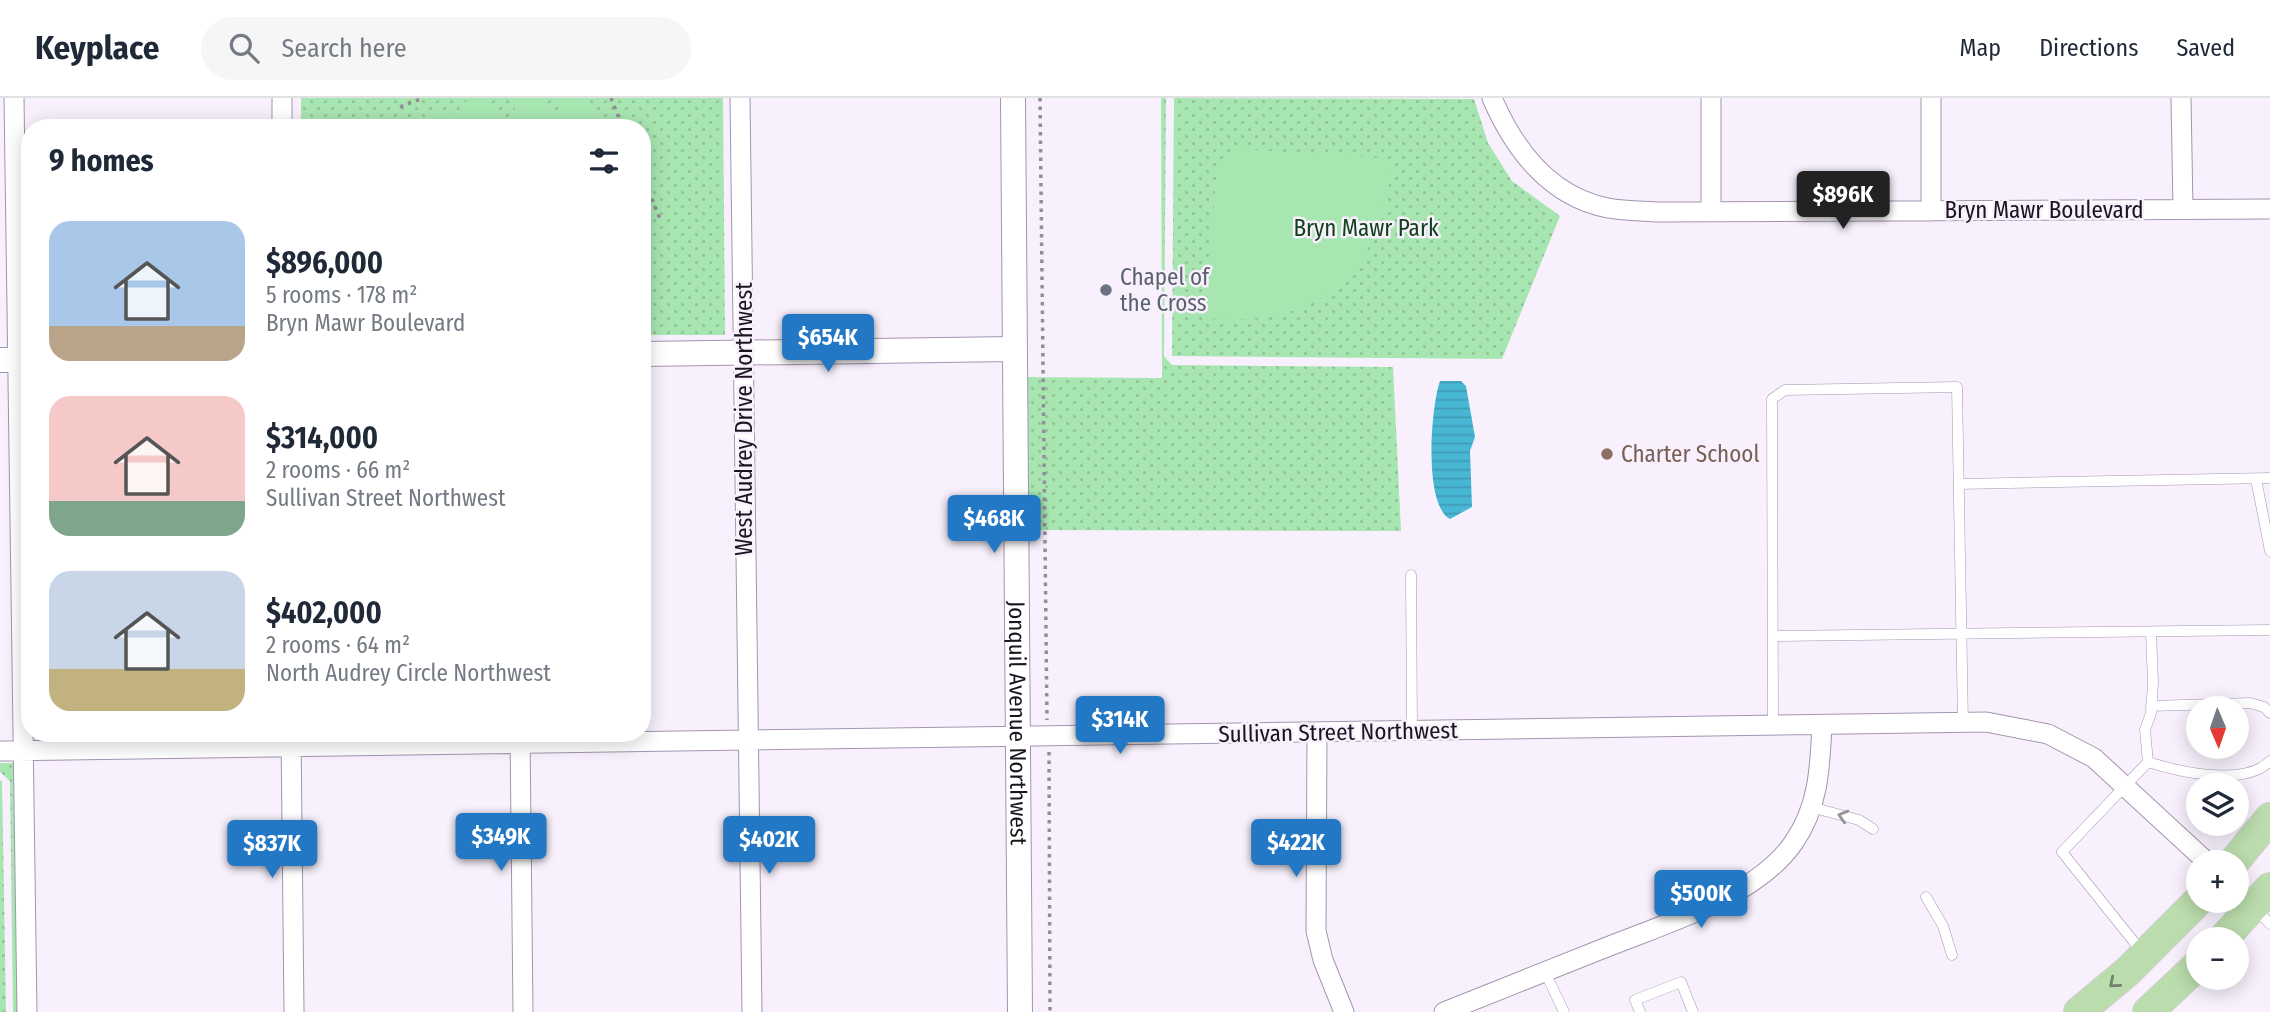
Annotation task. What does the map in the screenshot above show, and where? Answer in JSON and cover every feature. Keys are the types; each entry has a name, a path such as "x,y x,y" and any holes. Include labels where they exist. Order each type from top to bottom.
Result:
{"main road":[{"path":"2244,850 2270,818"},
{"path":"2234,927 2257,902"},
{"path":"2079,1012 2144,955 2186,913"},
{"path":"2148,1012 2186,976"}],"street":[{"path":"14,98 21,604"},
{"path":"282,98 282,119"},
{"name":"West Audrey Drive Northwest","path":"740,98 752,1012"},
{"name":"Jonquil Avenue Northwest","path":"1013,98 1020,1012"},
{"name":"Bryn Mawr Boulevard","path":"1492,98 1506,130 1533,167 1560,188 1594,205 1610,209 1711,212 2270,209"},
{"path":"1711,98 1711,212"},
{"path":"1931,98 1931,211"},
{"path":"2181,98 2183,209"},
{"path":"651,354 1014,349"},
{"name":"Sullivan Street Northwest","path":"651,740 747,741 1963,723 2012,725 2048,734 2094,758 2194,850"},
{"path":"1444,1012 1688,914 1758,878 1780,860 1794,842 1811,807 1819,778 1822,725"},
{"path":"1317,733 1316,931 1323,960 1344,1012"},
{"path":"24,742 27,1012"},
{"name":"Sullivan Street Northwest","path":"0,751 242,742"},
{"path":"291,742 295,1012"},
{"path":"520,742 523,1012"}],"lane":[{"path":"1773,726 1772,399 1785,390 1957,387 1963,723"},
{"path":"1959,484 2270,478"},
{"path":"2256,479 2270,551"},
{"path":"1411,575 1412,731"},
{"path":"1773,636 1961,636 2270,630"},
{"path":"2144,955 2062,852 2125,785 2144,771 2148,762 2145,730 2151,706 2151,632"},
{"path":"2151,706 2250,704 2264,707 2270,713"},
{"path":"2148,762 2179,772 2215,775 2258,771 2270,761"},
{"path":"1811,807 1859,820 1873,829"},
{"path":"1926,897 1943,926 1952,955"},
{"path":"1545,972 1564,1012"},
{"path":"1640,1012 1635,1000 1681,982 1693,1012"}],"path":[{"path":"400,107 423,98"},
{"path":"611,98 619,119"},
{"path":"1040,98 1047,737 1050,757 1050,1012"},
{"path":"651,197 660,219"}],"green space":[{"path":"301,98 723,98 725,335 651,335 651,119 301,119"},
{"path":"473,98 489,98 498,119 463,119 458,105"},
{"path":"510,98 545,98 553,119 519,119"},
{"path":"554,98 588,98 597,119 562,119"},
{"path":"1161,98 1166,98 1164,356 1172,365 1393,367 1401,531 1026,530 1024,377 1162,378"},
{"name":"Bryn Mawr Park","path":"1174,98 1474,99 1488,143 1512,181 1560,216 1502,359 1172,356"},
{"path":"450,108 454,119 423,119"},
{"path":"1238,149 1392,159 1386,200 1375,234 1359,263 1339,286 1313,302 1283,314 1247,319 1206,319 1217,165"},
{"path":"0,763 14,763 18,1012 13,1012 10,781 0,772"},
{"path":"2,781 6,1012 0,1012"}],"water":[{"path":"1440,381 1461,381 1466,386 1475,437 1470,451 1472,507 1450,519 1441,510 1433,476 1432,432"}],"place":[{"name":"Chapel of the Cross","path":"1106,290"},
{"name":"Charter School","path":"1607,454"}]}
